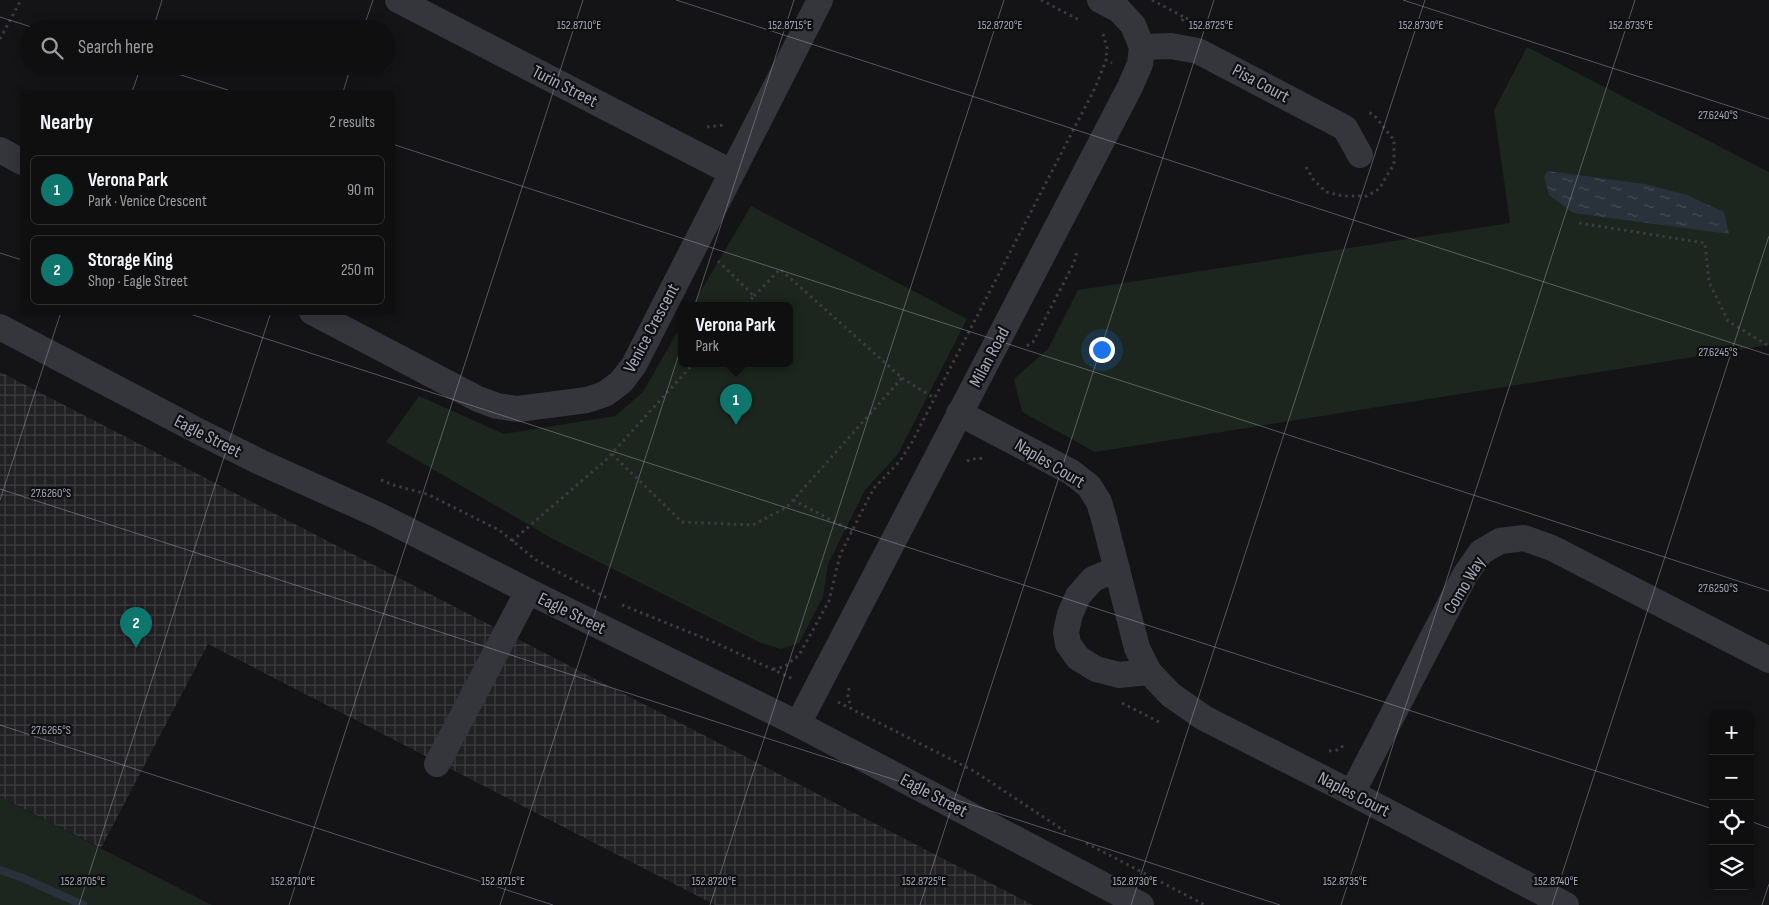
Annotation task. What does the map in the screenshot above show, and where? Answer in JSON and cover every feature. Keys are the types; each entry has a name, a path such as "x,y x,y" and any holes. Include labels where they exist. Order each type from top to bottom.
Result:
{"street":[{"name":"Turin Street","path":"398,0 720,167"},
{"name":"Venice Crescent","path":"318,315 478,399 497,406 518,409 587,400 605,394 621,382 634,365 693,246 720,167 820,0"},
{"path":"1100,0 1119,10 1134,25 1142,46"},
{"name":"Milan Road","path":"798,724 1136,72 1140,64 1142,46"},
{"name":"Pisa Court","path":"1142,46 1171,46 1198,50 1345,128 1360,156"},
{"path":"0,150 20,161"},
{"name":"Eagle Street","path":"0,327 268,466 378,515 798,724 1141,905"},
{"name":"Naples Court","path":"959,413 1049,459 1089,486 1098,502 1137,648 1149,672 1171,695 1204,718 1566,905"},
{"name":"Como Way","path":"1352,793 1465,575 1481,552 1500,541 1524,538 1552,548 1769,660"},
{"path":"1117,569 1093,580 1078,596 1070,614 1066,632 1068,644 1078,658 1096,669 1119,675 1149,672"},
{"path":"437,764 528,591"}],"path":[{"path":"0,39 20,0"},
{"path":"1041,0 1083,22"},
{"path":"1152,0 1184,17"},
{"path":"773,669 784,667 799,655 829,601 840,555 852,530 875,487 900,461 1096,86 1106,60 1107,48 1103,34 1097,30"},
{"path":"1106,60 1136,72"},
{"path":"701,126 724,126 730,121 720,167"},
{"path":"1579,224 1705,243 1709,282 1728,321 1769,346"},
{"path":"693,246 715,259 754,296"},
{"path":"749,302 780,269 902,378 934,398"},
{"path":"512,541 612,454 690,367"},
{"path":"612,454 682,522 753,526 787,507 902,378"},
{"path":"793,500 852,530"},
{"path":"1304,768 1315,748 1323,752 1338,750 1352,739"}],"shaded area":[{"path":"1527,47 1769,172 1769,345 1095,452 1022,412 1014,379 1048,349 1078,290 1510,223 1494,110"},
{"path":"751,206 967,319 898,454 865,490 828,564 823,597 799,643 781,649 761,643 553,539 386,442 419,396 504,434 615,416 643,392 678,331 678,367 793,367 793,302 694,302"},
{"path":"0,372 1033,905 715,905 208,644 101,848 0,797"},
{"path":"0,797 212,905 0,905"}],"water":[{"path":"1548,171 1645,184 1687,195 1724,212 1729,234 1573,213 1549,195 1544,176"}],"waterway":[{"path":"0,870 23,878 83,905"}],"place":[{"name":"Verona Park","path":"736,425"},
{"name":"Storage King","path":"136,648"}]}
